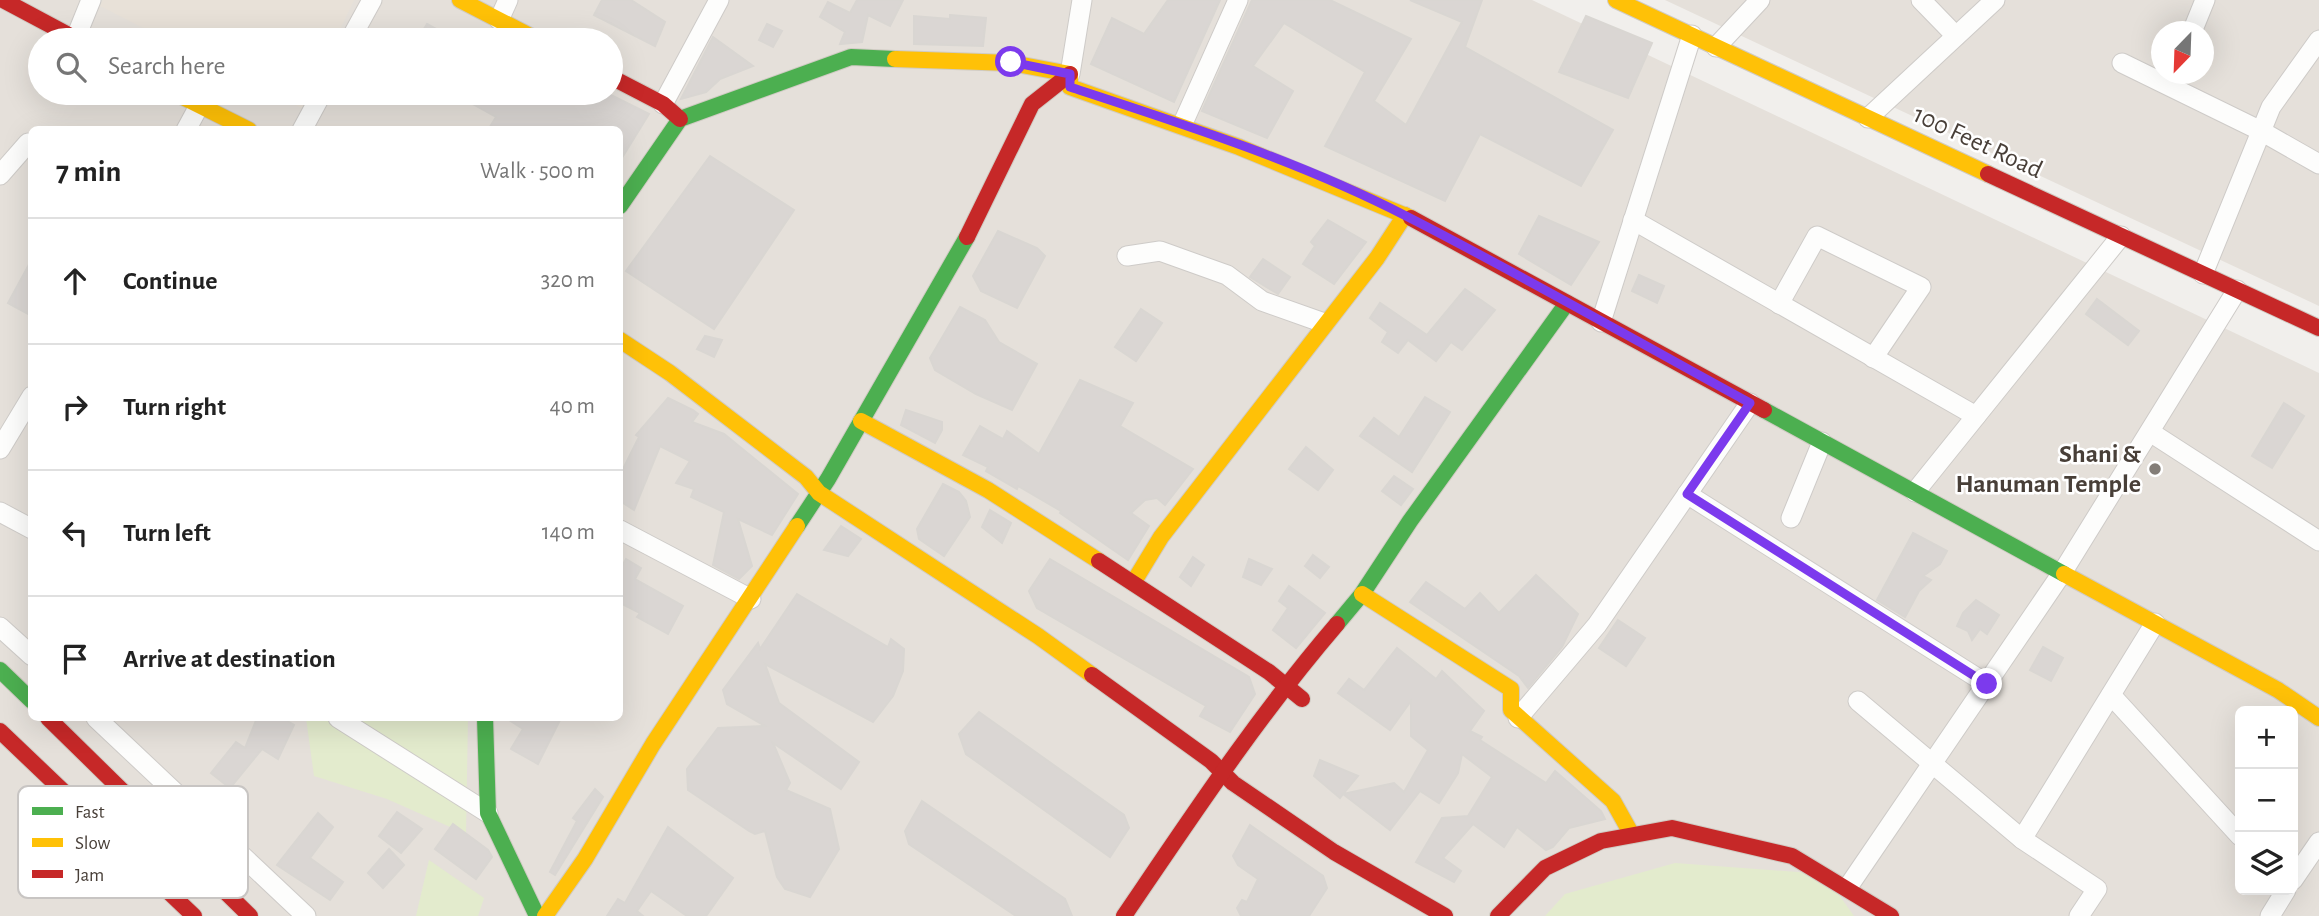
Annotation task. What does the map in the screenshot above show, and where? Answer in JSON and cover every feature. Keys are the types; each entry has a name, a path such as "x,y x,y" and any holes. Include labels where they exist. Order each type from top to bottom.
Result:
{"main road":[{"path":"460,0 515,28"},
{"name":"100 Feet Road","path":"1616,0 2319,328"},
{"path":"7,1 62,28"},
{"path":"623,202 680,119 851,57 1011,62 1070,74"},
{"path":"1070,74 1070,87 1182,123 1296,167 1405,215 2278,690 2319,718"},
{"path":"545,916 585,859 653,744 751,600 819,493 983,209 1032,104 1070,74"},
{"path":"623,83 663,104 680,119"},
{"path":"199,106 241,126"},
{"path":"1133,583 1167,530 1324,323 1377,258 1405,215"},
{"path":"1124,916 1284,685 1362,594 1567,303"},
{"path":"623,342 670,373 806,477 819,493 1038,636 1222,772 1233,783 1354,865 1445,916"},
{"path":"861,421 988,490 1133,583 1302,699"},
{"path":"1362,594 1511,689 1511,710 1613,801 1632,835"},
{"path":"0,670 28,697"},
{"path":"51,721 117,786"},
{"path":"485,721 488,813 537,916"},
{"path":"0,731 58,786"},
{"path":"1497,916 1545,868 1601,841 1672,828 1792,856 1848,887 1891,916"},
{"path":"175,898 194,916"},
{"path":"232,898 250,916"}],"street":[{"path":"81,28 91,0"},
{"path":"357,28 372,0"},
{"path":"499,20 508,0"},
{"path":"663,104 719,0"},
{"path":"1070,74 1082,0"},
{"path":"1182,123 1238,0"},
{"path":"1716,47 1760,0"},
{"path":"1921,0 1956,36"},
{"path":"1868,118 1994,0"},
{"path":"2196,21 2205,0"},
{"path":"1601,322 1692,35"},
{"path":"2203,274 2271,107 2319,40"},
{"path":"2122,63 2151,73"},
{"path":"2180,84 2319,164"},
{"path":"304,126 316,105"},
{"path":"188,126 199,106"},
{"path":"0,175 28,143"},
{"path":"1633,220 1976,416"},
{"path":"1779,304 1817,236 1921,287 1873,358"},
{"path":"1915,492 2121,236"},
{"path":"1127,256 1160,251 1227,275 1262,302 1324,323"},
{"path":"1848,887 2063,573 2237,290"},
{"path":"0,450 28,403"},
{"path":"1518,718 1597,625 1750,403"},
{"path":"2150,432 2319,541"},
{"path":"1791,519 1822,442"},
{"path":"1687,494 1987,684"},
{"path":"0,512 28,527"},
{"path":"623,532 751,600"},
{"path":"2022,838 2155,623"},
{"path":"0,627 28,652"},
{"path":"2111,695 2236,832"},
{"path":"1858,701 2022,838 2097,889 2079,916"},
{"path":"99,721 168,786"},
{"path":"343,721 488,813"},
{"path":"2298,873 2319,842"},
{"path":"248,861 306,916"},
{"path":"2270,916 2283,895"}],"shaded area":[{"path":"0,0 1532,0 2319,373 2319,916 0,916"},
{"path":"103,0 354,0 341,28 143,28 100,6"},
{"path":"1665,0 2319,0 2319,306"}],"green space":[{"path":"306,721 468,721 466,834 387,799 314,776"},
{"path":"429,860 484,898 478,916 416,916"},
{"path":"1675,863 1824,874 1854,916 1545,916 1565,894"}],"building":[{"path":"602,0 631,0 665,22 655,46 594,15"},
{"path":"857,0 903,0 890,26 868,15 862,42 840,44 845,32 820,17 828,2 850,13"},
{"path":"1168,0 1220,0 1174,102 1091,64 1112,18 1144,34"},
{"path":"1252,0 1330,0 1411,39 1374,101 1406,125 1462,22 1410,0 1482,0 1465,47 1613,130 1581,186 1480,134 1445,201 1325,146 1365,72 1284,23 1253,66 1293,91 1267,138 1202,111"},
{"path":"950,15 986,18 983,46 914,44 914,16 950,19"},
{"path":"1586,16 1652,43 1628,98 1559,72"},
{"path":"767,24 782,31 773,47 759,40"},
{"path":"713,37 753,66 720,79 706,92 681,99"},
{"path":"623,101 649,114 623,156 623,126 490,126 496,117 474,105 623,105"},
{"path":"710,156 794,210 714,329 626,271"},
{"path":"1539,216 1599,242 1571,285 1519,254"},
{"path":"1328,220 1366,242 1334,284 1303,264 1315,246 1311,242"},
{"path":"998,231 1037,248 1045,256 1017,308 981,291 973,276"},
{"path":"1263,259 1290,277 1278,294 1250,277"},
{"path":"28,266 28,314 8,303"},
{"path":"1639,275 1664,286 1657,303 1632,291"},
{"path":"1465,289 1495,310 1462,350 1451,342 1436,361 1408,340 1398,353 1382,342 1388,332 1370,318 1380,303 1427,335"},
{"path":"2097,299 2139,331 2128,345 2086,314"},
{"path":"960,307 985,320 999,342 1037,364 1012,410 976,394 935,370 930,358"},
{"path":"1141,309 1162,323 1136,361 1115,347"},
{"path":"705,336 722,340 714,357 697,349"},
{"path":"1080,380 1133,403 1120,426 1193,469 1165,505 1157,498 1145,500 1131,513 1149,526 1128,560 1060,513 1061,511 1018,486 1017,489 986,471 988,467 963,455 980,426 1003,439 1007,431 1039,454"},
{"path":"1425,397 1450,412 1412,472 1360,436 1374,418 1399,437"},
{"path":"668,398 693,410 698,414 692,422 724,434 798,494 772,535 738,519 752,566 739,579 713,565 724,512 691,497 694,489 676,483 690,461 660,446 634,510 623,503 623,469 639,437 636,435"},
{"path":"2284,403 2304,416 2272,468 2252,456"},
{"path":"906,410 942,422 942,430 935,443 901,425"},
{"path":"1306,447 1333,470 1318,490 1289,469"},
{"path":"1394,476 1413,489 1401,505 1382,491"},
{"path":"943,484 959,492 966,501 970,517 944,556 919,539 917,529"},
{"path":"990,510 1011,523 1002,543 982,527"},
{"path":"841,526 861,539 848,556 824,550"},
{"path":"1913,533 1947,551 1940,564 1923,576 1931,580 1919,591 1905,617 1877,600"},
{"path":"1313,555 1329,567 1320,578 1305,566"},
{"path":"1193,557 1204,565 1191,586 1180,577"},
{"path":"626,559 641,568 635,579 683,606 668,634 637,617 640,613 623,604 623,564"},
{"path":"1050,559 1249,677 1255,694 1230,732 1200,716 1206,706 1037,608 1029,591"},
{"path":"1249,559 1272,569 1261,585 1243,577"},
{"path":"1536,575 1578,614 1562,647 1528,688 1519,676 1410,602 1426,582 1465,609 1480,593 1499,613"},
{"path":"1289,586 1325,613 1296,648 1273,630 1288,608 1279,601"},
{"path":"797,594 888,647 891,639 904,649 903,671 893,696 873,722 765,664 779,703 859,762 841,789 773,743 790,783 786,790 830,809 839,849 810,897 785,889 777,877 765,831 755,834 749,831 688,790 687,769 718,728 765,726 727,704 723,690 758,643 760,649"},
{"path":"1976,600 1999,615 1987,634 1980,629 1972,640 1968,631 1957,626 1963,613"},
{"path":"1618,620 1645,638 1626,666 1599,648"},
{"path":"2043,647 2063,658 2051,681 2030,670"},
{"path":"1397,648 1436,679 1442,671 1484,711 1470,731 1482,737 1480,740 1546,783 1555,771 1601,811 1605,819 1569,828 1553,847 1546,850 1517,827 1504,847 1473,824 1443,858 1461,871 1454,882 1416,862 1442,818 1468,816 1492,777 1462,754 1458,773 1439,803 1420,791 1390,830 1343,794 1394,783 1404,792 1428,750 1411,736 1411,701 1390,730 1338,693 1349,679 1364,690"},
{"path":"979,712 1124,815 1129,828 1110,857 966,754 959,734"},
{"path":"256,721 287,721 294,725 278,759 262,749 232,786 227,786 211,773 236,742 245,748"},
{"path":"511,721 560,721 538,764 511,749 523,729"},
{"path":"1320,760 1358,776 1340,798 1314,776"},
{"path":"595,789 603,797 555,875 550,872 577,821 573,818"},
{"path":"922,801 1065,899 1072,916 1016,916 909,844 905,831"},
{"path":"397,812 422,829 401,853 379,836"},
{"path":"318,813 333,827 310,858 343,882 330,900 277,865"},
{"path":"453,824 488,850 492,857 476,879 435,849"},
{"path":"1250,825 1323,876 1327,888 1309,916 1241,916 1237,908 1242,900 1247,902 1258,879 1238,865 1233,856"},
{"path":"668,827 733,878 706,916 687,916 651,891 637,911 643,916 607,916 618,899 625,903"},
{"path":"389,849 404,865 383,888 368,873"}],"traffic: fast":[{"path":"623,202 680,119 851,57 895,59"},
{"path":"797,526 828,479 967,237"},
{"path":"1337,624 1362,594 1410,521 1567,303"},
{"path":"1764,410 2064,574"},
{"path":"0,670 28,697"},
{"path":"485,721 488,813 537,916"}],"traffic: slow":[{"path":"460,0 515,28"},
{"path":"1616,0 1988,174"},
{"path":"895,59 1011,63 1070,74 1070,87 1239,147 1411,218"},
{"path":"199,105 241,126"},
{"path":"1133,583 1161,537 1377,258 1405,215"},
{"path":"623,342 670,373 806,477 819,493 1038,636 1092,675"},
{"path":"861,421 988,490 1099,561"},
{"path":"545,916 585,859 653,744 797,526"},
{"path":"2064,574 2278,690 2319,718"},
{"path":"1362,594 1511,689 1511,710 1613,801 1632,835"}],"traffic: jam":[{"path":"3,0 56,28"},
{"path":"967,237 1032,104 1070,74"},
{"path":"623,83 663,104 680,119"},
{"path":"1988,174 2319,328"},
{"path":"1411,218 1764,410"},
{"path":"1099,561 1269,672 1302,699"},
{"path":"1124,916 1253,730 1337,624"},
{"path":"1092,675 1211,761 1233,783 1334,852 1445,916"},
{"path":"51,721 117,786"},
{"path":"0,731 58,786"},
{"path":"1498,916 1545,868 1601,841 1672,828 1792,856 1891,916"},
{"path":"175,898 194,916"},
{"path":"232,898 250,916"}],"place":[{"name":"Shani & Hanuman Temple","path":"2155,469"}],"route":[{"path":"1011,62 1070,74 1070,87 1182,123 1296,167 1405,215 1750,403 1687,494 1987,684"}]}
